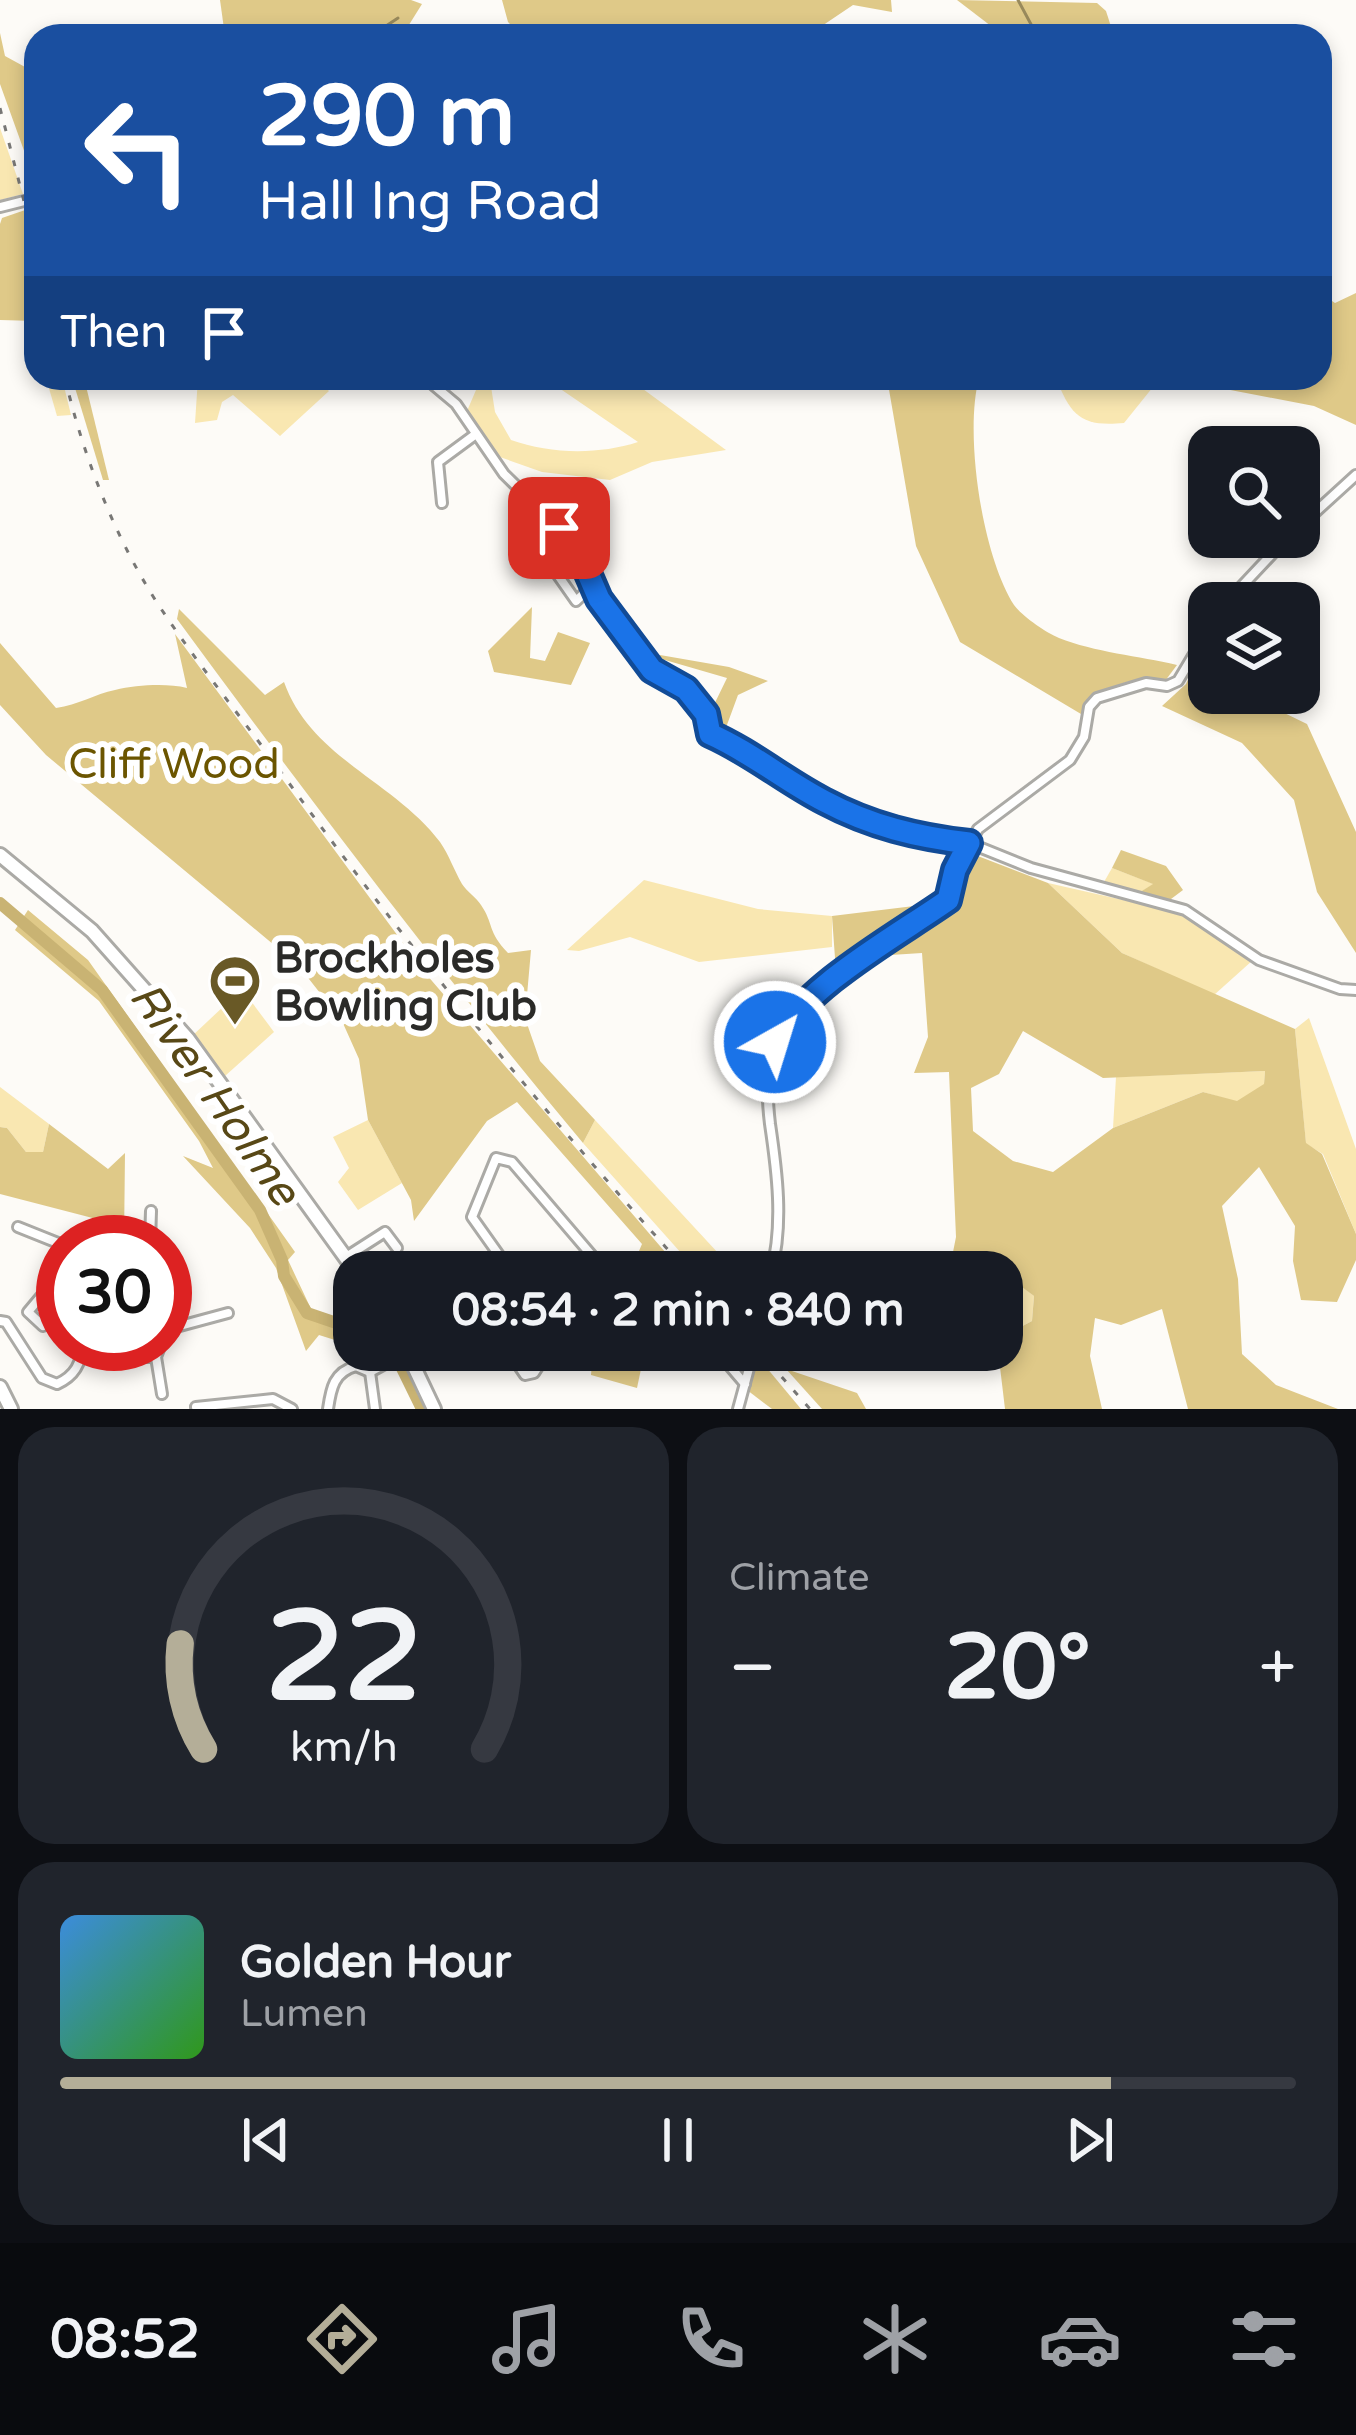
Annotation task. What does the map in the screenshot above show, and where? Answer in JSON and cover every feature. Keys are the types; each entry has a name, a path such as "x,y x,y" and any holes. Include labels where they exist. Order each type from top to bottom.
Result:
{"main road":[{"path":"0,855 92,931 176,1025 342,1251"},
{"path":"418,1371 434,1409"},
{"path":"0,1388 11,1409"}],"street":[{"path":"439,390 456,404 504,474 577,548 592,586 652,670 686,689 706,714 710,734 826,802 888,829 913,837 969,843 1030,868 1185,910 1259,960 1340,989 1356,989"},
{"path":"442,503 438,462 476,434"},
{"path":"1320,508 1356,475"},
{"path":"1246,582 1268,558"},
{"path":"555,571 576,601 592,586"},
{"path":"773,1251 778,1184 768,1107 775,1042 785,1022 814,993 948,900 955,870 978,829 1070,760 1084,736 1089,707 1096,698 1146,683 1167,686 1178,681 1188,664"},
{"path":"497,1251 472,1217 496,1157 512,1162 581,1251"},
{"path":"151,1210 151,1215"},
{"path":"17,1227 36,1234"},
{"path":"356,1251 386,1232 397,1248"},
{"path":"192,1323 228,1313"},
{"path":"0,1322 6,1322 36,1370"},
{"path":"328,1409 334,1380 356,1366 370,1372 375,1409"},
{"path":"37,1371 57,1384 74,1371"},
{"path":"158,1371 162,1394"},
{"path":"731,1371 745,1384"},
{"path":"738,1409 748,1371"},
{"path":"196,1407 273,1399 292,1409"}],"shaded area":[{"path":"0,128 23,194 0,200"},
{"path":"49,390 65,390 71,415 57,416"},
{"path":"197,390 329,391 280,436 233,395 222,402 217,420 195,423"},
{"path":"476,390 492,390 495,412 511,440 574,451 638,442 562,390 644,390 726,450 652,462 610,480 542,472 497,456 467,411"},
{"path":"1062,390 1151,390 1124,423 1088,421 1067,402"},
{"path":"1112,868 1154,884 1137,894 1104,882"},
{"path":"644,880 758,909 832,916 832,947 699,962 630,937 567,950"},
{"path":"1048,883 1185,914 1253,960 1214,995 1122,953"},
{"path":"242,989 274,1032 225,1076 191,1037"},
{"path":"1309,1018 1356,1149 1356,1234 1323,1154 1306,1144 1295,1029"},
{"path":"1265,1071 1264,1085 1237,1102 1203,1092 1113,1128 1116,1077"},
{"path":"0,1087 49,1124 43,1152 26,1152 7,1128 0,1127"},
{"path":"368,1120 402,1183 358,1210 338,1182 349,1168 333,1137"},
{"path":"595,1120 716,1251 679,1251 583,1143"},
{"path":"1023,1287 1034,1296 1032,1321 1023,1326"}],"green space":[{"path":"220,0 411,0 422,4 410,24 223,24"},
{"path":"502,0 891,0 892,12 853,5 825,24 508,22"},
{"path":"957,0 1097,3 1110,24 988,24"},
{"path":"0,33 5,56 24,66 24,151 0,84"},
{"path":"24,210 24,321 0,320 2,218"},
{"path":"1356,293 1356,425 1314,406 1231,390 1332,390 1332,301"},
{"path":"76,390 87,390 109,480 103,480"},
{"path":"889,390 977,390 974,430 979,494 993,556 1014,605 1059,638 1177,665 1165,681 1141,679 1118,685 1081,714 960,642 916,546"},
{"path":"532,607 530,658 545,661 558,632 590,643 571,685 494,672 488,651"},
{"path":"179,609 265,695 284,682 313,730 440,842 508,953 531,950 525,1018 540,1061 595,1120 583,1143 326,818 177,619"},
{"name":"Cliff Wood","path":"175,634 426,974 664,1251 639,1251 642,1244 517,1102 487,1121 414,1221 411,1200 368,1120 359,1059 342,1021 298,965 46,755 0,705 0,643 56,708 133,687 187,688"},
{"path":"660,655 729,667 768,681 738,695 724,733 713,726 709,715 727,678 665,660 655,668"},
{"path":"1188,680 1188,714 1286,714 1307,724 1356,832 1356,953 1317,892 1294,800 1242,743 1162,706"},
{"path":"953,847 963,847 945,898 836,972 832,916 914,906 935,891"},
{"path":"1121,850 1166,866 1183,890 1167,902 1137,894 1153,884 1112,868"},
{"path":"970,853 1048,883 1122,953 1295,1029 1306,1143 1322,1154 1356,1234 1356,1260 1337,1302 1301,1300 1293,1261 1295,1226 1259,1167 1222,1206 1238,1279 1242,1354 1276,1385 1338,1409 1188,1409 1162,1309 1121,1325 1095,1318 1090,1356 1102,1409 1005,1409 1000,1371 1023,1371 1023,1326 1032,1321 1034,1296 1023,1288 1023,1251 953,1251 949,1072 914,1073 928,1037 922,953 875,956 951,905","holes":["1023,1031 1103,1078 1265,1071 1264,1084 1237,1101 1203,1092 1113,1128 1053,1172 1013,1161 973,1131 971,1088 999,1074"]},
{"path":"28,910 88,960 295,1252 288,1260 312,1311 333,1321 333,1339 319,1335 306,1351 276,1268 250,1228 183,1156 213,1168 199,1141 99,1001 15,930"},
{"path":"49,1124 108,1169 125,1153 124,1215 81,1215 0,1194 0,1127 7,1128 26,1152 43,1152"},
{"path":"591,1371 641,1371 637,1388 591,1375"},
{"path":"755,1371 769,1371 801,1409 772,1409 747,1390"},
{"path":"788,1371 857,1393 866,1409 822,1409"}],"waterway":[{"path":"1018,0 1031,24"},
{"path":"389,24 398,18"},
{"name":"River Holme","path":"0,903 102,990 260,1210 284,1276 307,1313 333,1322"},
{"name":"River Holme","path":"403,1371 422,1409"}],"railway":[{"path":"0,108 24,201"},
{"path":"68,390 93,472 119,534 181,638 424,960 670,1251"},
{"path":"777,1371 810,1409"}],"place":[{"name":"Brockholes Bowling Club","path":"235,1027"}],"route":[{"path":"559,528 577,548 599,599 652,670 686,689 706,714 710,734 826,802 888,829 913,837 969,843 955,870 948,900 814,993 785,1022 775,1042"}]}
